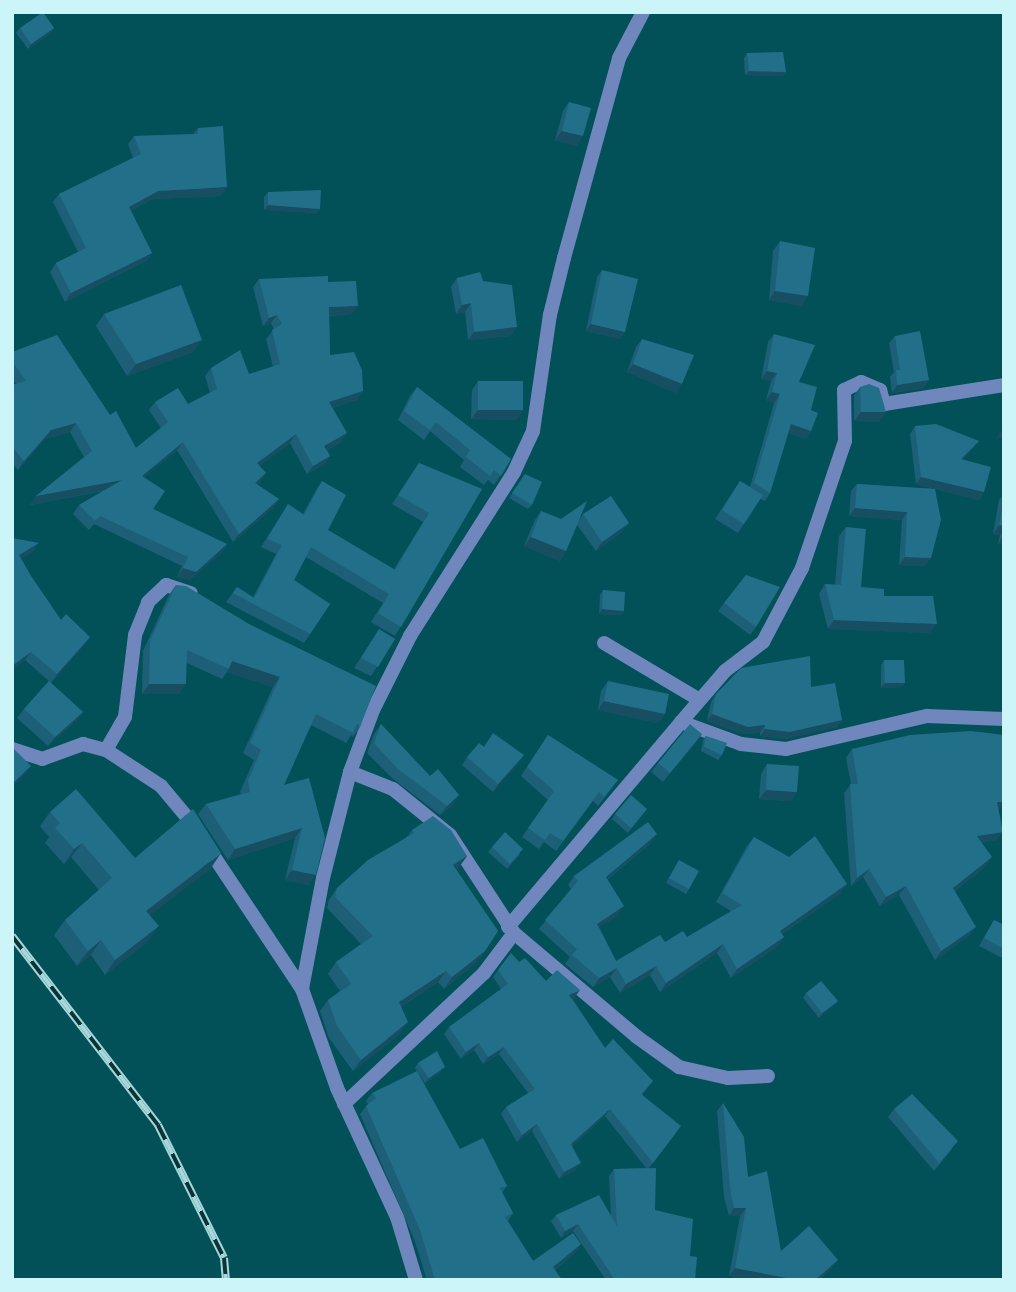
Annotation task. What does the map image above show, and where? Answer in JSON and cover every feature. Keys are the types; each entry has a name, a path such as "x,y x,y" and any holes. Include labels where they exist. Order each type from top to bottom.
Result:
{"street":[{"path":"302,989 323,878 350,772 382,692 410,636 514,472 533,431 550,315 564,258 619,58 643,12"},
{"path":"344,1104 484,973 511,930 698,699 762,642 802,568 845,441 844,390 861,382 880,390 884,404 1004,385"},
{"path":"106,750 125,717 135,635 153,595 174,585 206,603"},
{"path":"604,643 698,699"},
{"path":"363,682 382,692"},
{"path":"681,722 741,744 786,749 927,716 1004,719"},
{"path":"12,749 43,759 83,744 106,750 161,786 183,808 302,989 344,1104 397,1217 416,1280"},
{"path":"350,772 393,789 450,835 511,930 679,1067 728,1078 768,1076"}],"building":[{"path":"43,12 54,28 31,44 20,28"},
{"path":"783,52 786,72 749,71 747,53"},
{"path":"569,102 591,108 583,136 562,131"},
{"path":"223,126 227,187 158,191 129,207 152,253 71,293 56,263 86,248 59,194 141,154 134,136 198,134 198,128"},
{"path":"321,190 320,209 268,205 268,192"},
{"path":"780,241 815,248 808,296 775,291"},
{"path":"602,270 638,279 625,332 591,324"},
{"path":"480,272 483,281 512,285 517,327 474,332 471,303 462,305 457,278"},
{"path":"328,276 328,282 356,281 358,306 329,307 330,355 354,352 362,370 363,391 329,402 347,433 324,446 330,456 313,466 296,434 257,463 266,473 255,483 279,499 239,534 183,442 142,476 165,491 153,509 227,544 196,572 183,568 188,557 100,516 95,521 79,505 122,480 36,496 92,451 76,423 51,430 24,461 12,447 12,385 26,381 12,361 12,352 57,335 110,415 116,411 136,448 168,422 155,402 178,388 188,404 217,389 211,368 240,350 249,374 280,364 272,330 282,324 277,315 269,318 259,279"},
{"path":"181,285 202,340 136,364 104,314"},
{"path":"920,331 929,380 897,385 896,370 900,370 895,336"},
{"path":"774,334 815,345 799,382 817,387 811,410 818,413 811,431 791,424 770,493 754,483 780,394 772,392 777,373 767,371"},
{"path":"642,339 694,355 682,384 633,364"},
{"path":"478,381 523,381 523,410 478,410"},
{"path":"869,384 879,388 886,412 861,412 860,387"},
{"path":"417,387 511,459 501,476 494,470 490,476 466,457 470,450 436,422 430,430 404,411"},
{"path":"936,424 979,441 961,459 991,467 984,492 921,477 915,426"},
{"path":"419,463 482,489 401,627 378,613 389,594 311,547 294,580 330,604 310,634 233,593 237,587 254,598 282,545 267,539 288,504 304,515 322,481 346,495 328,530 395,570 429,513 398,495"},
{"path":"525,474 542,482 532,505 512,493"},
{"path":"740,481 763,495 744,524 722,510"},
{"path":"857,484 935,489 941,520 931,558 905,557 907,512 855,508"},
{"path":"611,496 629,523 602,542 583,514"},
{"path":"587,501 566,551 531,537 541,511 561,519"},
{"path":"1004,501 1004,526 999,525"},
{"path":"846,527 866,529 861,587 884,589 884,596 933,596 937,624 834,620 825,584 841,585"},
{"path":"12,538 39,543 19,555 61,620 66,614 90,637 57,674 31,652 12,666"},
{"path":"746,575 780,587 756,627 724,603"},
{"path":"176,585 186,586 249,624 376,686 360,727 357,724 353,733 316,714 284,785 309,778 325,838 316,875 292,870 302,828 235,849 206,804 250,792 248,781 261,750 250,743 280,677 232,661 229,669 187,650 186,684 149,684 150,641"},
{"path":"603,590 625,592 624,611 602,609"},
{"path":"379,629 395,639 378,667 361,658"},
{"path":"810,656 811,687 835,683 842,720 790,732 765,729 765,725 748,727 712,714 716,694 741,668"},
{"path":"884,660 904,660 905,683 885,683"},
{"path":"49,681 83,712 55,737 24,709"},
{"path":"608,681 669,694 665,714 604,701"},
{"path":"381,724 430,776 438,769 459,795 447,806 398,769 374,743"},
{"path":"690,724 702,734 670,773 658,763"},
{"path":"971,731 1004,735 1004,802 997,802 1003,832 977,836 992,857 953,888 976,927 941,951 906,886 886,897 869,869 857,878 850,784 858,784 852,749 910,735"},
{"path":"493,733 524,755 498,784 467,757 479,743 484,747"},
{"path":"548,735 618,780 604,797 599,792 563,841 550,833 545,840 528,828 554,791 527,767"},
{"path":"706,736 727,743 722,755 704,747"},
{"path":"12,747 31,766 12,784"},
{"path":"767,764 799,766 797,792 766,790"},
{"path":"76,789 135,858 193,809 221,853 146,911 159,926 115,960 101,940 88,951 65,920 112,878 82,843 74,849 55,828 60,823 50,812"},
{"path":"631,795 647,809 631,828 615,814"},
{"path":"433,816 451,830 467,856 453,865 498,931 485,951 452,977 446,971 399,1002 408,1022 361,1060 337,1026 328,1000 351,984 336,962 373,936 335,897 337,888 368,860 414,833 412,830"},
{"path":"648,822 657,834 606,877 624,906 597,924 616,961 660,935 665,942 683,931 687,937 742,905 722,893 754,837 789,857 815,836 847,884 780,931 784,937 737,969 723,944 666,983 656,966 626,984 617,968 599,978 572,955 577,949 545,920 578,881 574,876"},
{"path":"505,832 523,849 510,864 492,847"},
{"path":"679,860 699,871 689,889 669,878"},
{"path":"994,920 1004,925 1004,949 984,938"},
{"path":"511,953 519,962 525,958 546,981 557,970 580,990 569,995 605,1048 613,1039 653,1081 641,1094 681,1126 653,1163 610,1109 571,1144 581,1163 564,1172 537,1124 522,1135 506,1107 535,1089 504,1047 488,1057 479,1043 466,1052 449,1027 508,984 498,970"},
{"path":"821,981 838,1001 822,1013 806,993"},
{"path":"437,1051 445,1067 429,1078 418,1063"},
{"path":"417,1071 460,1149 483,1138 507,1186 500,1188 513,1213 505,1217 533,1261 573,1233 581,1244 553,1267 562,1280 435,1280 420,1230 366,1106 376,1098 372,1093"},
{"path":"912,1094 958,1141 939,1163 894,1109"},
{"path":"723,1103 744,1137 748,1177 767,1171 781,1251 809,1226 838,1260 815,1280 797,1280 735,1268 746,1208 734,1208"},
{"path":"656,1168 655,1210 693,1219 690,1256 697,1257 695,1280 615,1280 578,1224 565,1231 556,1215 599,1195 617,1226 614,1169"}],"railway":[{"path":"12,936 158,1125 224,1258 226,1280"}]}
